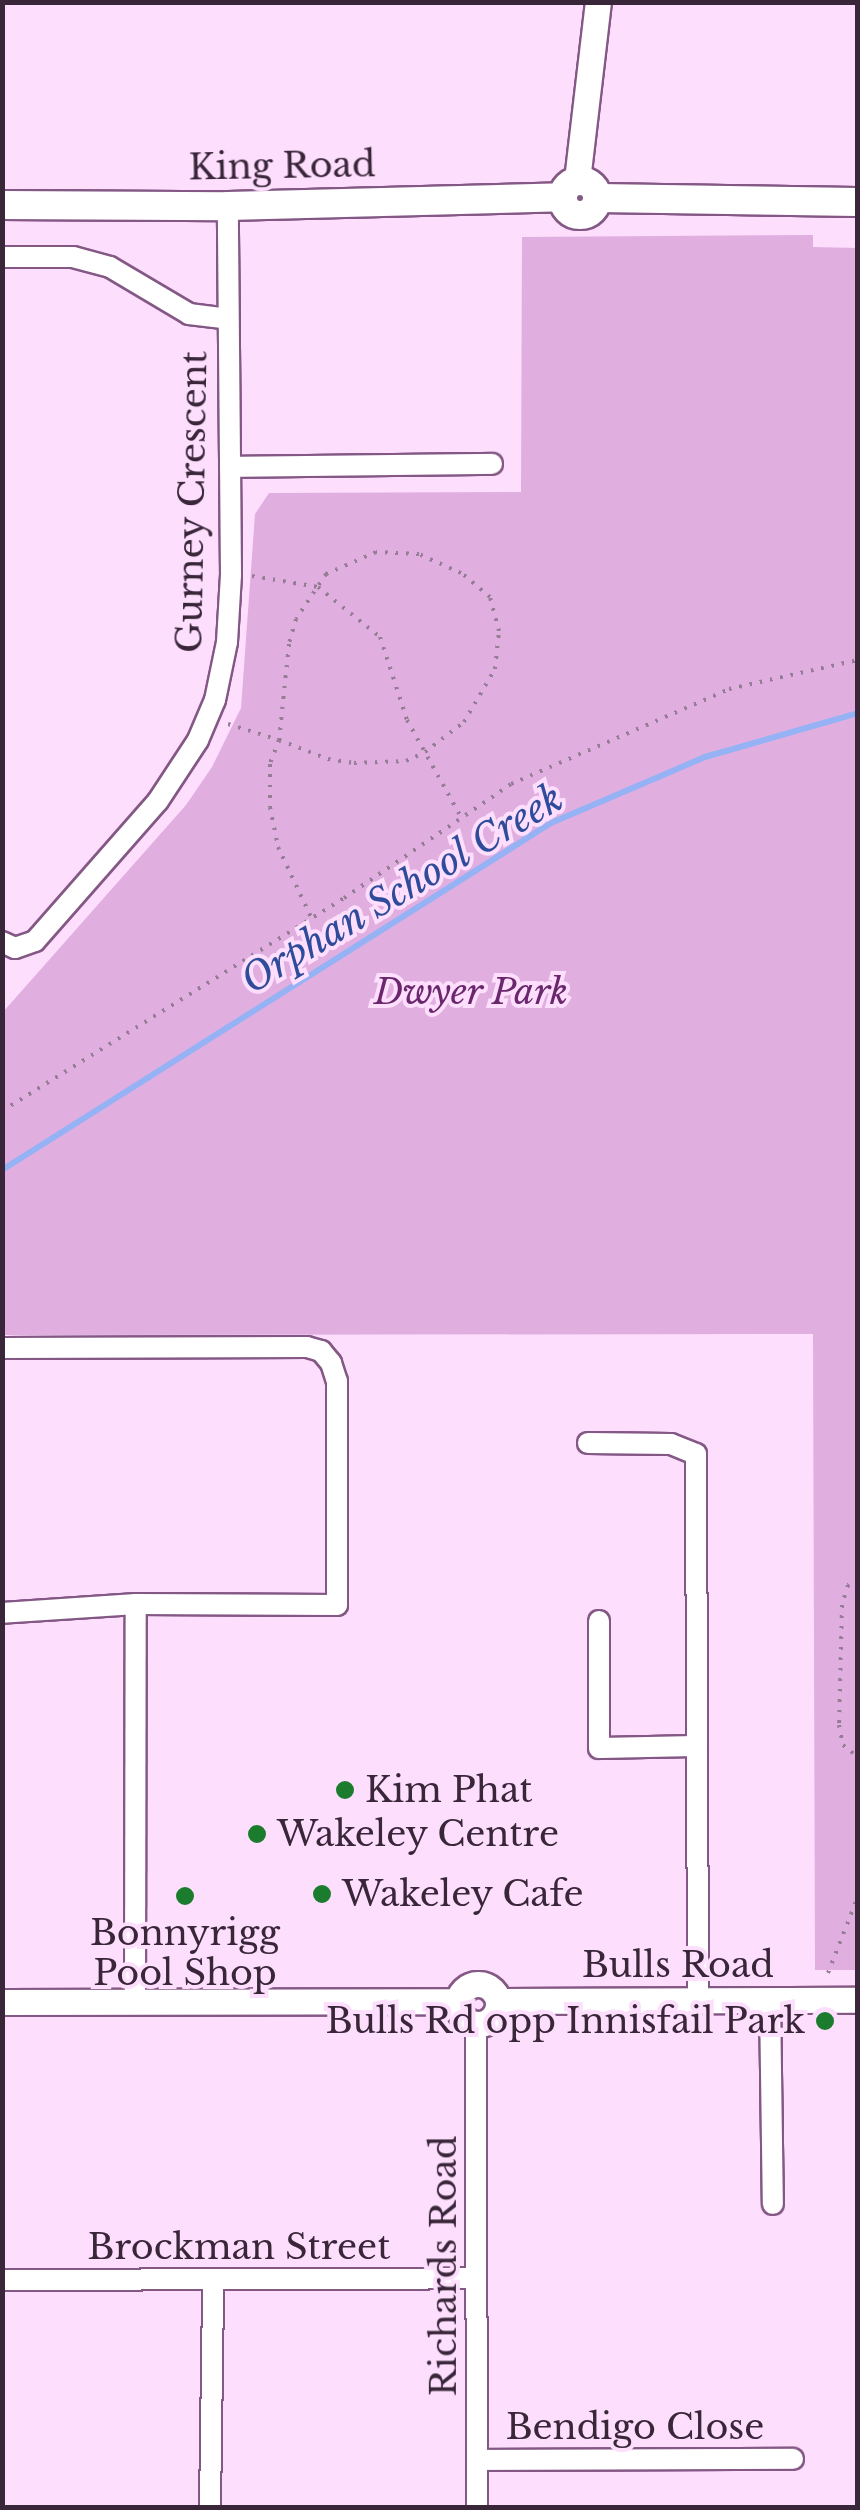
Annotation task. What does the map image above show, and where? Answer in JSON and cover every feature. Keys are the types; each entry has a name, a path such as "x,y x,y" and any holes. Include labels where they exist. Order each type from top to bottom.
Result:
{"main road":[{"name":"King Road","path":"2,205 228,206 579,192 858,202"}],"street":[{"path":"579,192 598,2"},
{"name":"Gurney Crescent","path":"2,942 15,948 34,941 169,788 209,718 227,642 231,575 228,206"},
{"path":"2,258 73,258 110,267 189,314 227,320"},
{"path":"230,467 492,464"},
{"path":"2,1348 307,1348 328,1357 337,1382 337,1605 136,1604 2,1613"},
{"path":"588,1443 671,1444 696,1454 698,2001"},
{"path":"135,2001 136,1604"},
{"path":"599,1621 600,1748 697,1746"},
{"path":"481,1984 492,1990 498,2002 492,2018 476,2024 464,2019 458,2001 469,1986 481,1984"},
{"path":"770,2000 772,2204"},
{"name":"Bulls Road","path":"498,2002 858,2000"},
{"path":"2,2002 458,2001"},
{"name":"Richards Road","path":"476,2024 477,2508"},
{"name":"Brockman Street","path":"2,2280 476,2278"},
{"path":"210,2508 213,2279"},
{"name":"Bendigo Close","path":"477,2460 793,2459"}],"path":[{"path":"209,718 279,740 328,760 406,760 424,752 464,722 495,669 499,631 490,596 461,573 418,554 376,552 326,574 296,619 288,644 279,740 270,764 270,806 278,847 312,918"},
{"path":"231,575 269,576 318,587 380,638 407,720 461,816"},
{"path":"2,1110 312,918 510,784 729,689 858,660"},
{"path":"858,1579 848,1585 842,1605 838,1725 844,1745 858,1757"},
{"path":"828,1974 858,1896"}],"green space":[{"name":"Dwyer Park","path":"813,235 813,247 858,248 857,1970 815,1970 813,1334 2,1335 3,1012 186,805 212,767 241,708 255,514 269,493 521,492 522,237"}],"waterway":[{"name":"Orphan School Creek","path":"2,1170 551,823 705,757 858,713"}],"place":[{"name":"Kim Phat","path":"345,1790"},
{"name":"Wakeley Centre","path":"257,1834"},
{"name":"Wakeley Cafe","path":"322,1894"},
{"name":"Bonnyrigg Pool Shop","path":"185,1896"},
{"name":"Bulls Rd opp Innisfail Park","path":"825,2021"}]}
